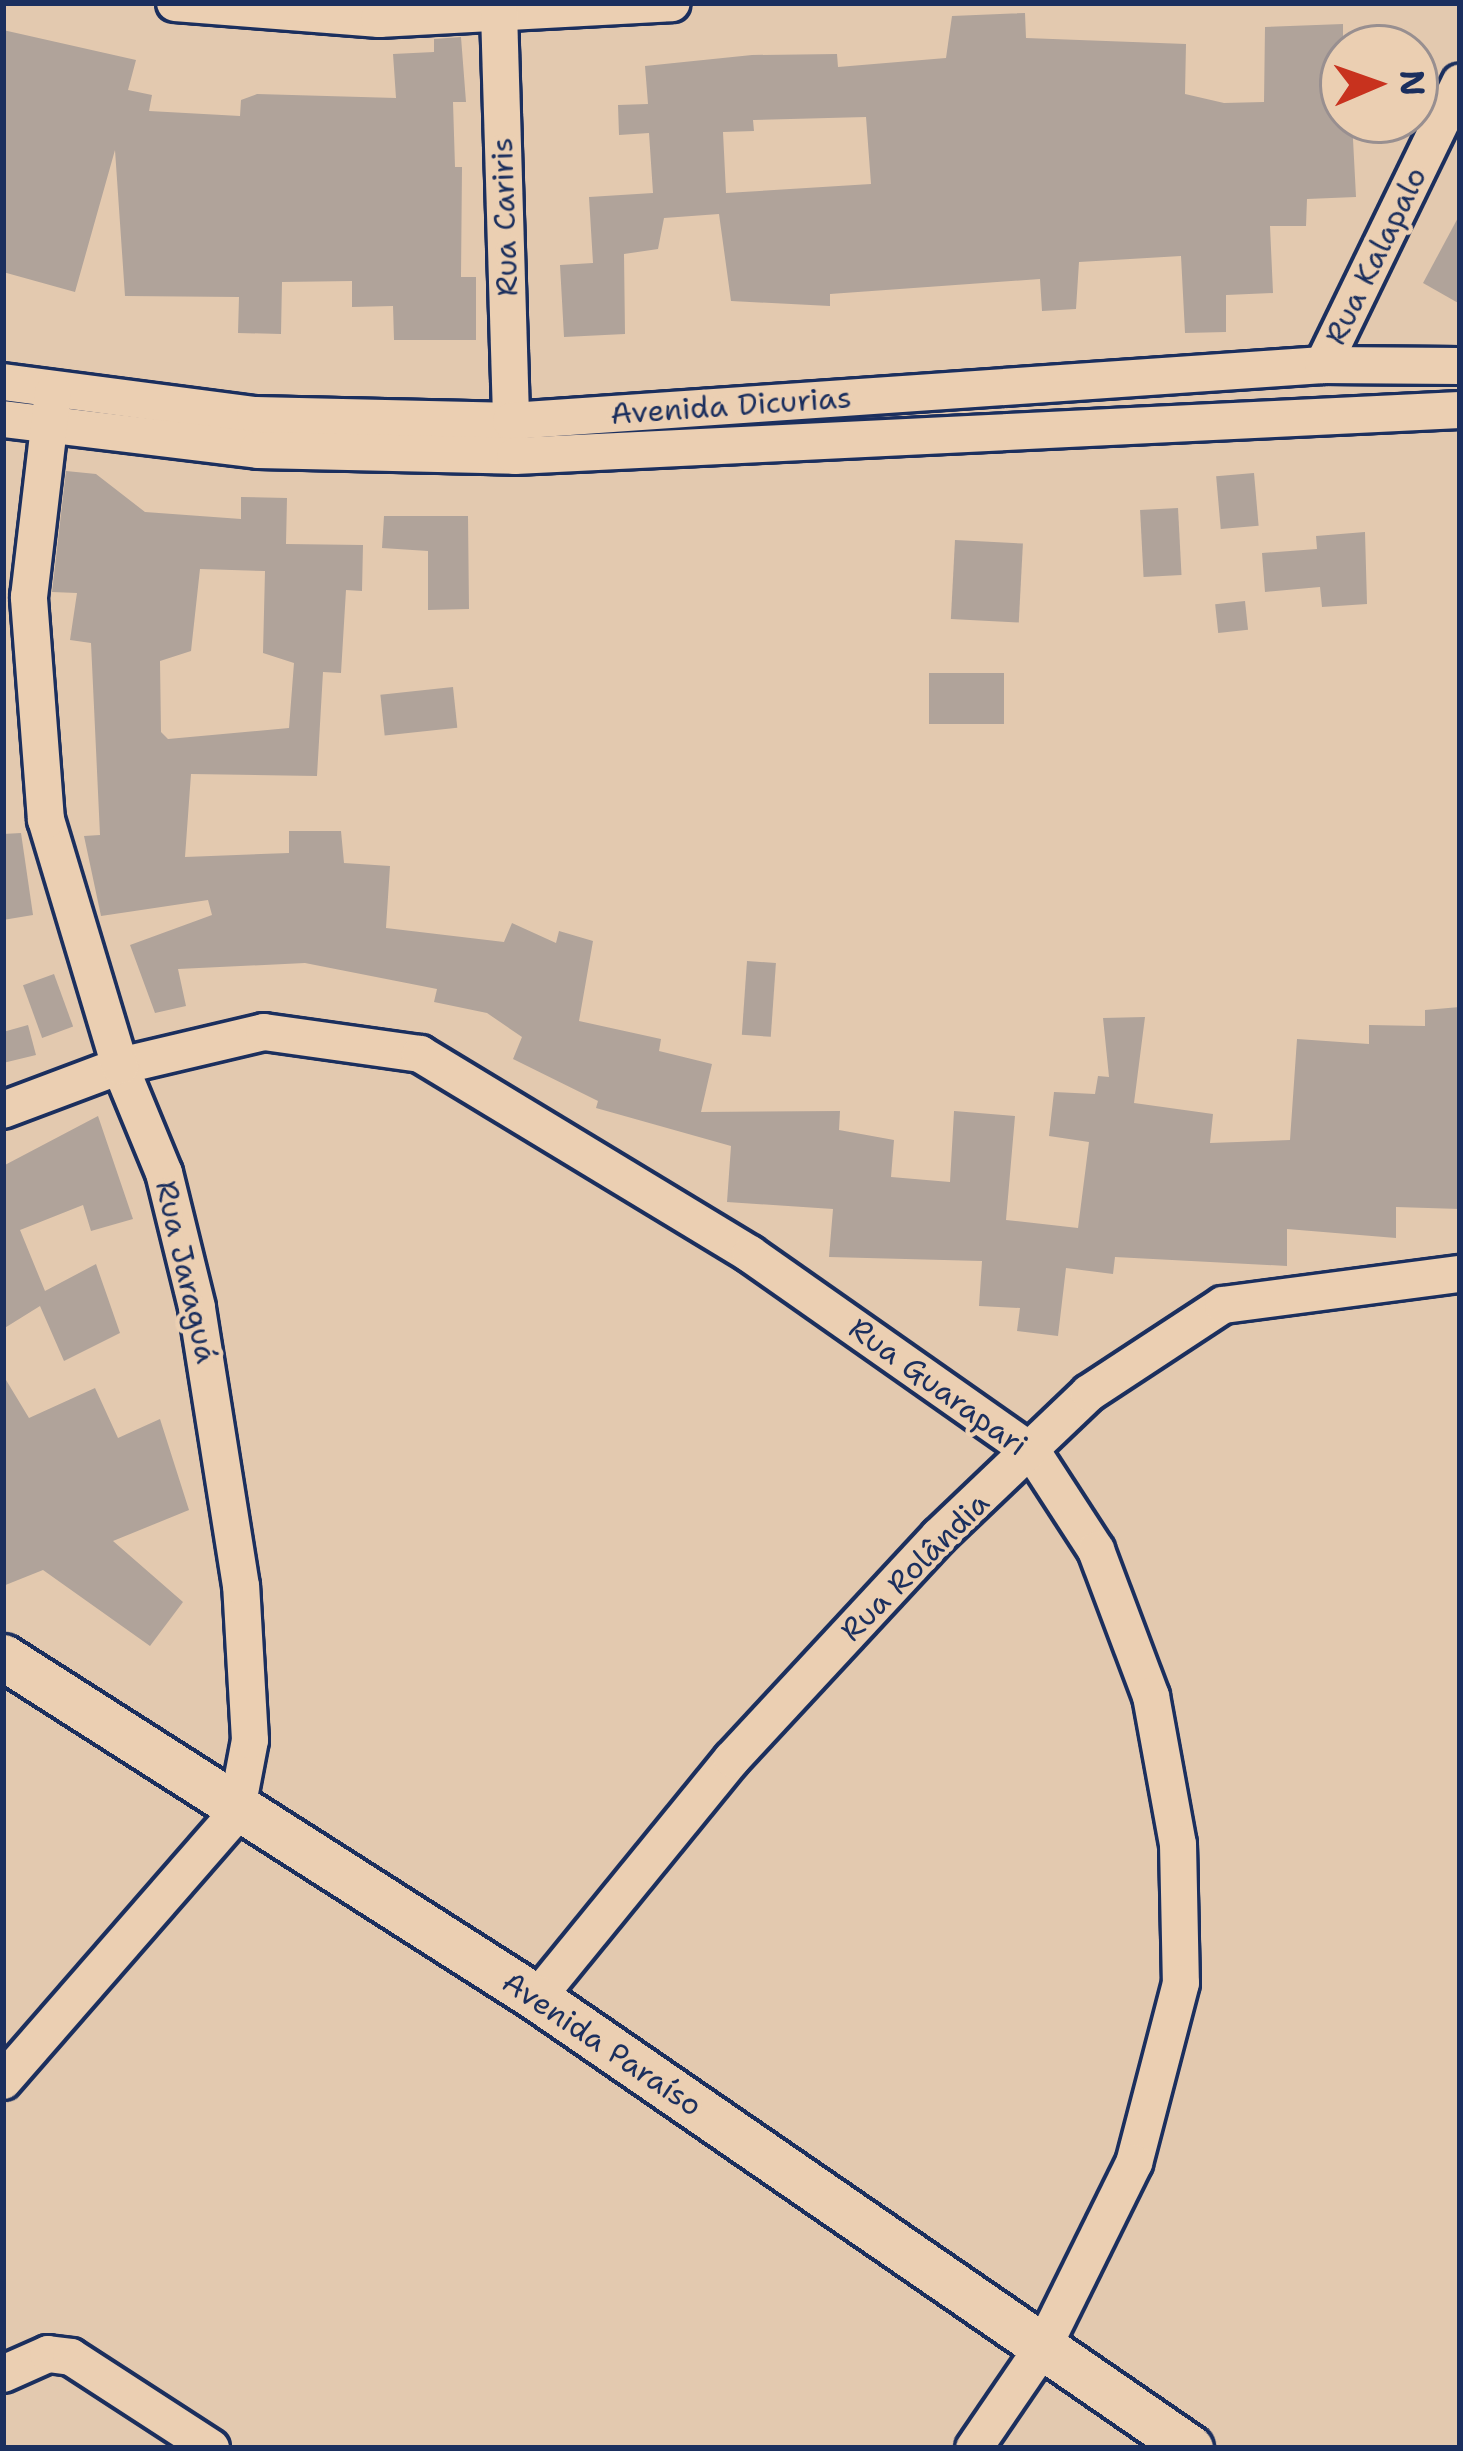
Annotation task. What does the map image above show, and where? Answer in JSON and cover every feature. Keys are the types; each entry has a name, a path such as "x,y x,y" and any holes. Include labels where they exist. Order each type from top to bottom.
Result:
{"main road":[{"name":"Avenida Paraíso","path":"3,1657 236,1814 537,1998 1190,2448"}],"street":[{"path":"175,3 379,19 672,3"},
{"name":"Rua Cariris","path":"500,12 511,421"},
{"name":"Rua Kalapalo","path":"1323,364 1460,83"},
{"name":"Avenida Dicurias","path":"3,419 50,411 511,421 1323,364 1460,366"},
{"name":"Avenida Dicurias","path":"3,382 50,411 258,450 515,456 1460,410"},
{"name":"Rua Jaraguá","path":"50,411 29,597 46,820 120,1066 164,1173 222,1439 250,1740 236,1814"},
{"name":"Rua Guarapari","path":"3,1110 120,1066 264,1032 420,1054 751,1254 1033,1453 1096,1550 1151,1696 1178,1844 1181,1983 1134,2163 1043,2347 974,2448"},
{"name":"Rua Rolândia","path":"537,1998 733,1759 939,1536 1033,1453 1089,1393 1223,1304 1460,1274"},
{"path":"3,2081 236,1814"},
{"path":"3,2374 48,2354 71,2356 211,2448"}],"building":[{"path":"1025,13 1026,38 1186,44 1185,94 1224,103 1264,102 1265,27 1319,25 1319,144 1353,144 1356,197 1307,199 1306,226 1270,226 1273,293 1226,295 1226,332 1185,333 1181,256 1079,262 1076,309 1042,311 1040,279 830,294 830,306 731,301 719,214 664,218 658,249 624,254 625,334 564,337 560,265 593,263 589,197 653,193 649,133 619,135 618,105 648,104 645,66 752,55 837,54 838,67 946,58 952,16","holes":["866,117 871,184 726,193 723,132 754,131 753,120"]},
{"path":"3,30 136,60 128,90 152,95 149,111 240,116 241,100 257,94 396,98 393,54 434,52 434,39 461,37 466,102 453,102 455,167 462,167 461,277 476,277 476,340 394,340 393,306 352,307 352,281 282,282 281,334 238,333 239,297 125,296 115,150 75,292 3,272"},
{"path":"1460,214 1460,304 1423,283"},
{"path":"66,471 96,474 145,512 241,519 241,497 287,498 286,544 363,545 362,591 346,590 341,673 323,672 317,776 191,774 185,857 289,853 289,831 341,831 344,863 390,866 386,928 504,942 512,923 556,943 559,931 593,941 579,1021 661,1039 659,1051 712,1064 701,1112 840,1111 839,1130 894,1140 891,1177 950,1182 954,1111 1015,1116 1006,1220 1078,1228 1089,1142 1049,1136 1054,1092 1095,1094 1098,1076 1109,1077 1103,1018 1145,1017 1134,1103 1213,1114 1210,1143 1290,1140 1297,1039 1369,1044 1369,1025 1425,1026 1425,1010 1460,1007 1460,1209 1396,1207 1396,1238 1287,1229 1287,1266 1115,1257 1113,1274 1066,1268 1058,1336 1017,1331 1020,1308 979,1306 982,1261 829,1257 833,1209 727,1202 731,1146 596,1108 598,1101 513,1059 522,1037 487,1013 434,1002 437,989 305,963 178,969 186,1006 155,1013 130,945 212,915 208,900 101,916 84,836 100,835 91,643 70,640 77,593 52,592","holes":["200,569 265,571 263,653 294,663 289,728 168,739 161,732 160,661 191,651"]},
{"path":"1254,473 1259,526 1221,529 1216,476"},
{"path":"1178,508 1182,575 1144,577 1140,510"},
{"path":"384,516 468,516 469,609 428,610 428,551 382,548"},
{"path":"1365,532 1367,604 1322,607 1320,587 1265,592 1262,553 1317,549 1316,536"},
{"path":"955,540 1023,544 1019,622 951,619"},
{"path":"1245,601 1248,630 1218,633 1215,604"},
{"path":"929,673 1004,673 1004,724 929,724"},
{"path":"453,687 457,728 385,735 380,695"},
{"path":"21,833 33,915 3,920 3,834"},
{"path":"747,961 776,963 771,1037 742,1035"},
{"path":"54,974 73,1027 42,1038 23,985"},
{"path":"28,1025 36,1055 3,1063 3,1032"},
{"path":"98,1116 133,1219 91,1231 83,1205 20,1230 45,1291 96,1264 120,1333 64,1361 40,1306 3,1329 3,1166"},
{"path":"3,1375 29,1418 95,1388 118,1438 160,1419 189,1510 113,1541 183,1602 150,1646 43,1570 3,1586"}]}
